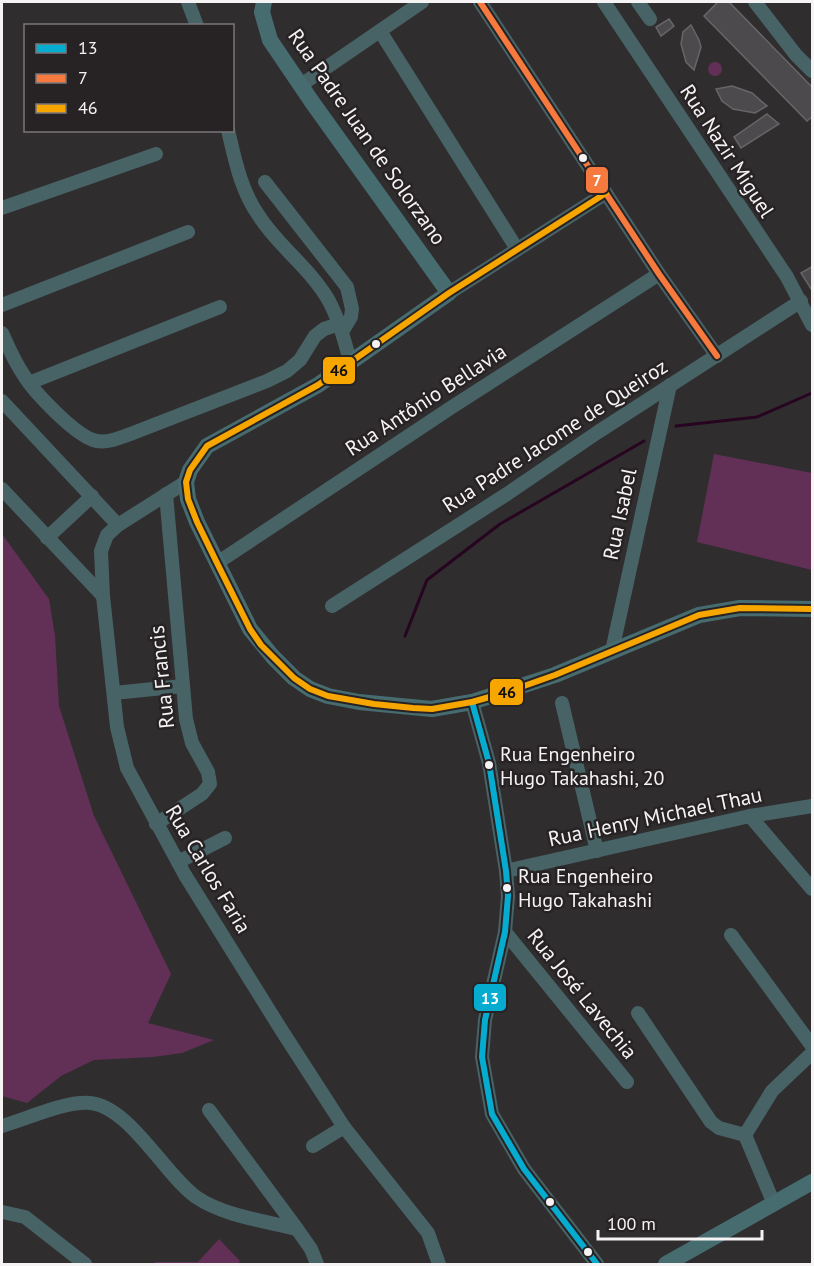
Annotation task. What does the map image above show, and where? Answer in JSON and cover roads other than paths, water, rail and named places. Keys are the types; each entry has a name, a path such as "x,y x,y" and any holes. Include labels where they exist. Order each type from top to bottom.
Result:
{"main road":[{"name":"Rua Padre Juan de Solorzano","path":"264,2 262,12 270,40 449,293"},
{"path":"449,293 318,385 207,446 190,470 186,482 188,499 196,522 250,629 261,645 294,678 310,689 328,696 405,708 432,709 472,702 555,675 699,615 740,608 813,609"},
{"path":"666,1264 813,1182"}],"street":[{"path":"188,2 196,24"},
{"path":"301,85 422,2"},
{"path":"480,2 659,274 717,356"},
{"name":"Rua Nazir Miguel","path":"604,2 801,301 813,325"},
{"path":"638,2 650,19"},
{"path":"755,2 796,55 813,71"},
{"path":"380,31 517,249"},
{"path":"228,132 240,180 259,217 329,301 350,362"},
{"path":"2,208 156,154"},
{"path":"2,333 29,383 64,420 85,436 96,441 113,440 267,381 287,371 300,360 315,336 324,329 340,328 351,317 352,309 346,287 265,183"},
{"path":"449,293 606,193"},
{"path":"2,305 188,232"},
{"name":"Rua Antônio Bellavia","path":"217,563 452,407 659,274"},
{"name":"Rua Padre Jacome de Queiroz","path":"332,606 801,301"},
{"path":"29,383 220,308"},
{"name":"Rua Isabel","path":"612,651 670,385"},
{"path":"2,401 118,525"},
{"name":"Rua Carlos Faria","path":"186,482 118,525 107,535 101,551 103,596 117,727 128,768 178,862 344,1126 428,1233 439,1264"},
{"path":"2,489 103,596"},
{"name":"Rua Francis","path":"156,824 202,795 210,784 208,772 188,730 166,494"},
{"path":"47,538 92,496"},
{"path":"114,693 183,686"},
{"path":"472,702 489,763 508,896 505,932 485,1020 482,1057 492,1114 524,1169 597,1264"},
{"path":"562,704 597,851"},
{"name":"Rua Henry Michael Thau","path":"506,871 750,816 813,806"},
{"path":"750,816 813,889"},
{"path":"178,862 225,838"},
{"name":"Rua José Lavechia","path":"505,932 627,1082"},
{"path":"730,935 813,1046"},
{"path":"638,1013 711,1122 718,1128 745,1135"},
{"path":"745,1135 772,1091 813,1053"},
{"path":"2,1126 73,1104 92,1103 111,1110 128,1124 170,1172 197,1197 218,1208 297,1229"},
{"path":"209,1110 297,1229 311,1249 317,1264"},
{"path":"313,1146 344,1126"},
{"path":"745,1135 774,1204"},
{"path":"2,1212 25,1217 85,1264"}],"waterway":[{"path":"676,426 757,417 812,393"},
{"path":"405,636 427,580 500,524 644,441"}],"place":[{"name":"Rua Engenheiro Hugo Takahashi, 20","path":"489,765"},
{"name":"Rua Engenheiro Hugo Takahashi","path":"507,888"}]}
